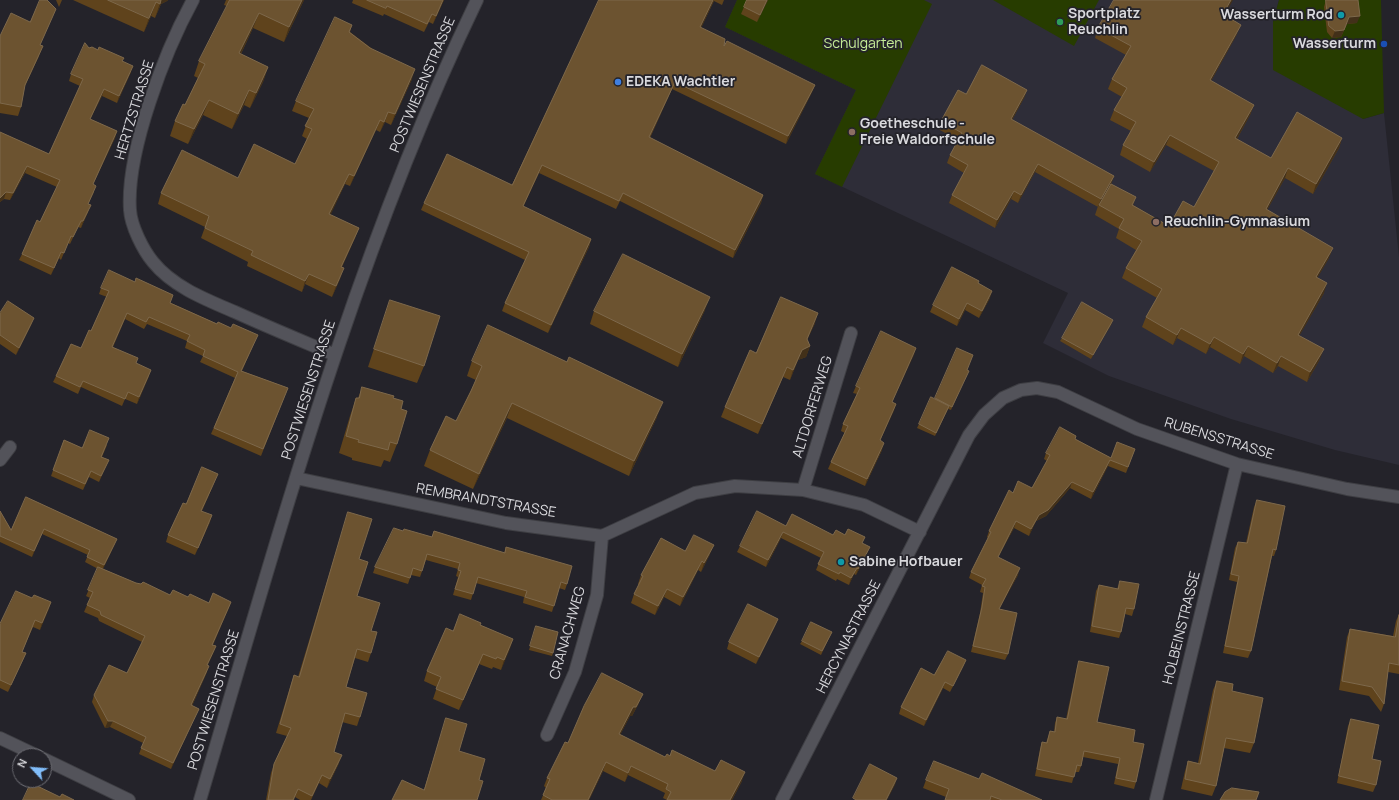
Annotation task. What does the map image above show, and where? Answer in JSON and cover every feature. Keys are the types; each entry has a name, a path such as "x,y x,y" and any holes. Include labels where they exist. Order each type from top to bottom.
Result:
{"street":[{"name":"HERTZSTRASSE","path":"193,0 178,27 150,103 132,166 130,211 139,241 153,263 175,281 202,297 335,355"},
{"name":"POSTWIESENSTRASSE","path":"200,800 296,478 335,355 393,193 454,48 477,0"},
{"name":"ALTDORFERWEG","path":"803,490 851,333"},
{"name":"RUBENSSTRASSE","path":"1037,388 1058,392 1137,429 1237,464 1346,489 1399,497"},
{"name":"HERCYNIASTRASSE","path":"782,800 969,435 984,415 1002,398 1021,390 1037,388"},
{"path":"0,460 10,447"},
{"name":"HOLBEINSTRASSE","path":"1156,800 1237,464"},
{"name":"REMBRANDTSTRASSE","path":"296,478 506,523 602,536"},
{"path":"602,536 695,493 735,486 803,490 864,506 920,532"},
{"name":"CRANACHWEG","path":"547,735 575,672 597,595 602,536"},
{"path":"0,738 21,748"},
{"path":"52,763 130,800"}],"shaded area":[{"name":"Reuchlin-Gymnasium","path":"737,0 1279,0 1273,22 1363,119 1384,113 1399,257 1399,465 1335,450 1231,419 1109,376 1043,343 1068,293 815,174 856,90 725,27"}],"green space":[{"name":"Schulgarten","path":"737,0 924,0 932,4 842,187 815,174 856,90 725,27"},
{"name":"Sportplatz Reuchlin","path":"993,0 1099,0 1074,46"},
{"path":"1279,0 1381,0 1384,113 1363,119 1273,70 1273,22"}],"building":[{"path":"40,0 47,0 56,9 40,45 43,46 25,85 21,107 0,103 0,36 11,13 30,22"},
{"path":"108,0 161,0 160,4 156,2 149,18"},
{"path":"230,0 302,0 289,27 259,13 239,53 268,67 256,93 249,90 238,114 209,100 194,129 175,121 183,104 185,105 205,64 199,61"},
{"path":"367,0 443,0 436,16 432,14 427,24 387,6 386,8"},
{"path":"599,0 713,0 700,27 725,39 724,46 727,41 815,85 788,136 675,82 649,137 763,195 735,250 623,193 619,201 542,165 523,206 591,239 551,325 505,303 529,252 424,203 447,154 512,185"},
{"path":"747,0 767,0 760,15 744,7"},
{"path":"1114,0 1231,0 1223,14 1241,25 1210,80 1254,105 1235,138 1271,158 1297,112 1342,138 1316,184 1288,168 1266,209 1333,248 1316,277 1327,283 1298,335 1324,349 1310,372 1281,356 1277,363 1248,346 1243,354 1214,337 1210,344 1181,328 1177,335 1146,317 1162,289 1126,268 1142,241 1119,228 1124,219 1099,205 1111,184 1136,197 1132,205 1169,226 1183,201 1194,207 1219,162 1170,135 1154,162 1123,145 1136,122 1114,110 1127,88 1112,79 1131,46 1098,28"},
{"name":"Wasserturm Rod","path":"1326,0 1358,0 1360,16 1349,17 1344,30 1335,31 1329,26"},
{"path":"335,17 352,25 349,32 370,48 415,69 395,114 388,112 384,122 380,120 354,176 349,174 329,214 359,228 341,267 344,268 336,286 309,274 305,281 251,255 253,251 205,228 209,216 161,193 182,150 238,178 254,144 295,164 312,129 305,126 314,109 296,101"},
{"path":"85,43 89,48 92,47 98,50 99,47 124,58 122,61 133,66 119,96 104,89 90,119 117,131 93,184 96,186 88,204 91,205 73,237 71,236 64,253 61,252 54,268 22,254 37,220 40,222 60,180 27,166 13,193 6,192 0,198 0,132 49,154 83,79 71,74"},
{"path":"982,65 1027,90 1011,119 1114,176 1101,199 1038,164 1021,195 1014,191 997,220 952,195 968,165 950,155 962,133 941,121 958,90 966,94"},
{"path":"623,254 710,297 682,354 594,311"},
{"path":"952,267 979,281 978,283 992,291 982,311 967,303 959,319 933,305"},
{"path":"109,270 135,282 136,278 173,295 170,303 217,324 218,322 231,328 233,324 258,335 241,371 288,388 263,449 214,428 238,372 203,356 205,350 187,341 190,335 149,317 146,322 127,313 112,347 138,358 136,363 151,370 139,397 128,392 125,399 83,381 80,387 56,376 71,344 81,348 89,330 91,331 109,291 101,288"},
{"path":"781,297 818,313 807,339 810,346 802,350 793,370 787,367 762,424 725,407 750,350 756,353"},
{"path":"390,300 440,316 424,366 374,349"},
{"path":"8,301 34,318 19,348 0,335 0,313"},
{"path":"1082,302 1113,320 1093,355 1062,338"},
{"path":"488,325 567,362 569,357 663,402 634,461 512,403 479,474 430,450 446,416 456,421 471,391 482,366 472,361"},
{"path":"881,331 916,348 892,402 896,404 880,440 884,443 867,479 831,462 848,426 843,424 860,388 856,386"},
{"path":"957,348 973,355 967,370 969,371 952,407 935,398"},
{"path":"362,387 394,396 393,398 403,401 401,409 407,411 397,444 390,442 388,450 358,442 359,440 346,436 356,398 359,398"},
{"path":"931,397 949,406 936,433 919,424"},
{"path":"1060,427 1076,436 1075,439 1111,458 1117,442 1135,449 1128,467 1110,460 1093,492 1072,482 1048,510 1039,515 1031,529 1016,521 998,557 1020,568 999,609 1017,613 1008,654 973,646 985,587 982,586 986,579 971,572 991,532 989,531 1009,490 1013,493 1018,481 1032,488 1050,455 1046,453"},
{"path":"90,430 109,438 101,457 109,460 101,476 91,471 85,484 53,470 64,440 82,448"},
{"path":"202,467 218,474 201,511 212,515 198,548 168,535 183,503 186,504"},
{"path":"26,497 117,539 104,565 87,557 90,550 44,529 34,551 0,536 0,511 11,530"},
{"path":"1257,500 1285,506 1276,550 1273,549 1251,651 1225,646 1239,576 1231,574 1238,542 1247,543"},
{"path":"757,511 786,526 792,514 833,535 836,530 845,535 848,529 865,537 862,543 870,547 858,569 857,568 851,578 840,572 839,574 818,564 824,552 783,532 768,560 740,546"},
{"path":"348,512 372,519 359,559 368,562 357,596 380,603 371,631 377,632 371,653 357,649 346,687 367,693 360,717 345,713 334,752 342,755 330,779 322,775 312,796 298,789 293,800 268,800 274,764 291,728 280,724 294,675 299,677"},
{"path":"394,528 403,531 404,529 432,537 434,531 505,553 506,547 572,566 567,584 561,582 554,606 525,597 527,591 478,577 473,594 455,589 461,571 458,570 460,563 427,554 422,571 413,568 410,578 375,567"},
{"path":"694,535 714,545 704,563 702,561 683,597 667,589 658,606 634,594 643,576 641,575 661,538 685,551"},
{"path":"98,567 136,583 141,584 143,582 170,595 173,590 188,597 190,594 209,603 213,593 231,602 212,645 216,646 207,665 209,666 191,705 199,709 173,763 141,748 146,737 113,721 108,721 94,695 109,665 127,673 145,636 101,615 100,611 87,605 93,592 88,590"},
{"path":"1120,581 1139,584 1134,609 1126,608 1121,632 1092,626 1099,585 1118,589"},
{"path":"16,591 32,598 34,595 51,602 42,623 35,620 22,652 26,653 11,685 0,680 0,624"},
{"path":"748,604 778,619 759,657 729,642"},
{"path":"460,614 481,623 480,625 513,639 504,660 497,657 496,659 483,654 463,700 436,689 441,677 427,671 446,628 453,631"},
{"path":"1399,615 1399,665 1389,663 1384,704 1372,687 1342,681 1350,629 1395,637"},
{"path":"811,622 832,632 822,651 802,641"},
{"path":"536,626 558,632 553,653 530,646"},
{"path":"948,651 966,660 953,686 945,682 926,720 901,707 921,668 934,675"},
{"path":"1079,661 1109,667 1097,722 1135,730 1133,742 1144,744 1136,782 1116,778 1120,758 1084,751 1081,766 1077,765 1074,777 1037,769 1042,742 1047,743 1050,731 1055,732 1057,717 1067,719"},
{"path":"602,673 643,694 636,707 633,707 619,734 665,757 667,754 670,756 672,750 715,771 721,760 745,772 730,800 667,800 671,792 666,789 668,784 631,766 628,773 606,762 588,800 552,800 543,795 550,779 547,778 565,742 568,743 584,706"},
{"path":"1217,681 1233,684 1232,691 1263,698 1254,743 1226,738 1216,786 1185,779 1188,761 1200,764"},
{"path":"446,718 467,724 459,751 485,759 479,780 483,781 477,800 392,800 402,780 424,790"},
{"path":"1351,719 1379,725 1372,759 1381,761 1376,785 1339,776"},
{"path":"934,761 979,779 982,773 1042,800 1002,800 991,796 990,800 945,800 949,789 926,780"},
{"path":"870,764 897,778 886,800 856,800 853,798"},
{"path":"29,788 41,788 60,797 62,794 74,800 23,800"},
{"path":"1232,788 1259,792 1256,800 1220,800 1225,792"}],"place":[{"name":"Wasserturm Rod","path":"1341,15"},
{"name":"Sportplatz Reuchlin","path":"1060,22"},
{"name":"Wasserturm","path":"1384,44"},
{"name":"EDEKA Wachtler","path":"618,82"},
{"name":"Goetheschule - Freie Waldorfschule","path":"852,132"},
{"name":"Reuchlin-Gymnasium","path":"1156,222"},
{"name":"Sabine Hofbauer","path":"841,562"}]}
